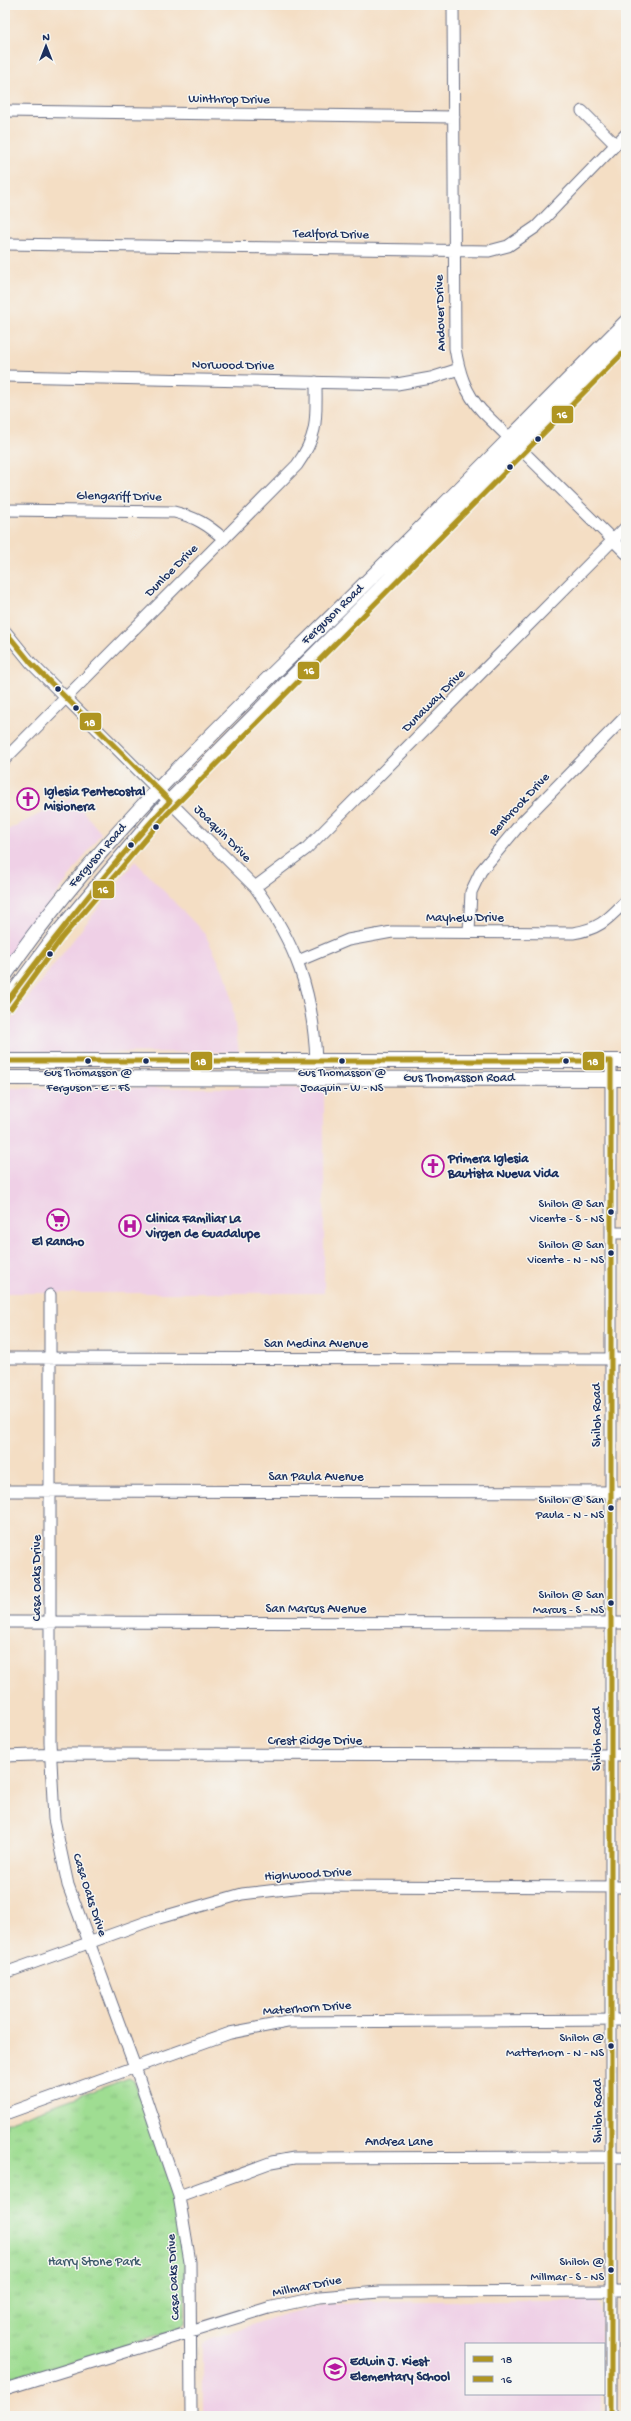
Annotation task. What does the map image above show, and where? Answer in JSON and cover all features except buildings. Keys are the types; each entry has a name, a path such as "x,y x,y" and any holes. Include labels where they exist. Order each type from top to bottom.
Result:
{"main road":[{"name":"Ferguson Road","path":"5,1004 60,930 135,839 361,598 515,442 626,322"},
{"name":"Ferguson Road","path":"515,442 626,340"},
{"name":"Ferguson Road","path":"5,974 34,932 83,872 158,789 195,750 361,598"},
{"name":"Gus Thomasson Road","path":"5,1061 626,1061"},
{"path":"62,1078 72,1061"},
{"path":"178,1061 178,1078"},
{"path":"314,1078 316,1061"},
{"name":"Gus Thomasson Road","path":"5,1078 626,1079"}],"street":[{"name":"Andover Drive","path":"453,5 455,348 459,369 472,400 626,554"},
{"name":"Winthrop Drive","path":"5,111 454,117"},
{"path":"582,111 615,144"},
{"name":"Tealford Drive","path":"5,244 488,251 508,246 522,238 536,227 626,134"},
{"name":"Norwood Drive","path":"5,376 397,384 431,378 459,369"},
{"name":"Dunloe Drive","path":"5,759 297,465 307,450 315,432 316,382"},
{"name":"Glengariff Drive","path":"5,510 174,512 194,517 206,523 224,539"},
{"name":"Dunaway Drive","path":"255,887 306,849 626,527"},
{"name":"Joaquin Drive","path":"5,631 20,652 255,887 286,934 298,961 314,1025 316,1061"},
{"name":"Benbrook Drive","path":"469,932 472,892 481,871 522,822 626,716"},
{"name":"Mayhew Drive","path":"298,961 348,940 392,932 573,932 589,930 603,923 626,901"},
{"name":"Shiloh Road","path":"610,1061 612,1492 611,2416"},
{"path":"610,1233 626,1233"},
{"name":"Casa Oaks Drive","path":"50,1295 50,1756 54,1819 59,1849 68,1885 135,2067 179,2196 190,2262 191,2416"},
{"name":"San Medina Avenue","path":"5,1358 626,1359"},
{"name":"San Paula Avenue","path":"5,1491 626,1492"},
{"name":"San Marcus Avenue","path":"5,1622 626,1623"},
{"name":"Crest Ridge Drive","path":"5,1756 626,1756"},
{"name":"Highwood Drive","path":"5,1974 152,1920 203,1904 242,1894 276,1889 312,1886 626,1887"},
{"name":"Materhorn Drive","path":"5,2114 230,2033 287,2022 626,2020"},
{"name":"Andrea Lane","path":"179,2196 272,2162 294,2158 626,2157"},
{"name":"Millmar Drive","path":"5,2389 191,2334 286,2304 350,2293 626,2292"}],"shaded area":[{"path":"72,798 101,833 5,966 5,831"},
{"path":"135,861 205,934 229,983 239,1052 5,1053 5,1027"},
{"path":"5,1088 324,1088 324,1293 5,1293"},
{"name":"Edwin J. Kiest Elementary School","path":"363,2301 596,2301 601,2306 601,2343 465,2343 465,2395 601,2395 601,2416 203,2416 203,2345 209,2339 284,2314 322,2306"}],"green space":[{"name":"Harry Stone Park","path":"129,2078 134,2081 159,2150 175,2203 184,2259 185,2324 176,2330 5,2383 5,2123"}],"transit line":[{"name":"16","path":"11,1008 61,939 166,815 626,350"},
{"name":"18","path":"5,631 31,663 170,801 85,900 5,1004"},
{"name":"18","path":"5,1061 611,1061 611,2416"}],"place":[{"name":"Iglesia Pentecostal Misionera","path":"28,799"},
{"name":"Gus Thomasson @ Ferguson - E - FS","path":"88,1061"},
{"name":"Gus Thomasson @ Joaquin - W - NS","path":"342,1061"},
{"name":"Primera Iglesia Bautista Nueva Vida","path":"433,1166"},
{"name":"Shiloh @ San Vicente - S - NS","path":"611,1212"},
{"name":"El Rancho","path":"58,1220"},
{"name":"Clinica Familiar La Virgen de Guadalupe","path":"130,1226"},
{"name":"Shiloh @ San Vicente - N - NS","path":"611,1253"},
{"name":"Shiloh @ San Paula - N - NS","path":"611,1508"},
{"name":"Shiloh @ San Marcus - S - NS","path":"611,1603"},
{"name":"Shiloh @ Matterhorn - N - NS","path":"611,2046"},
{"name":"Shiloh @ Millmar - S - NS","path":"611,2270"},
{"name":"Edwin J. Kiest Elementary School","path":"335,2369"}]}
